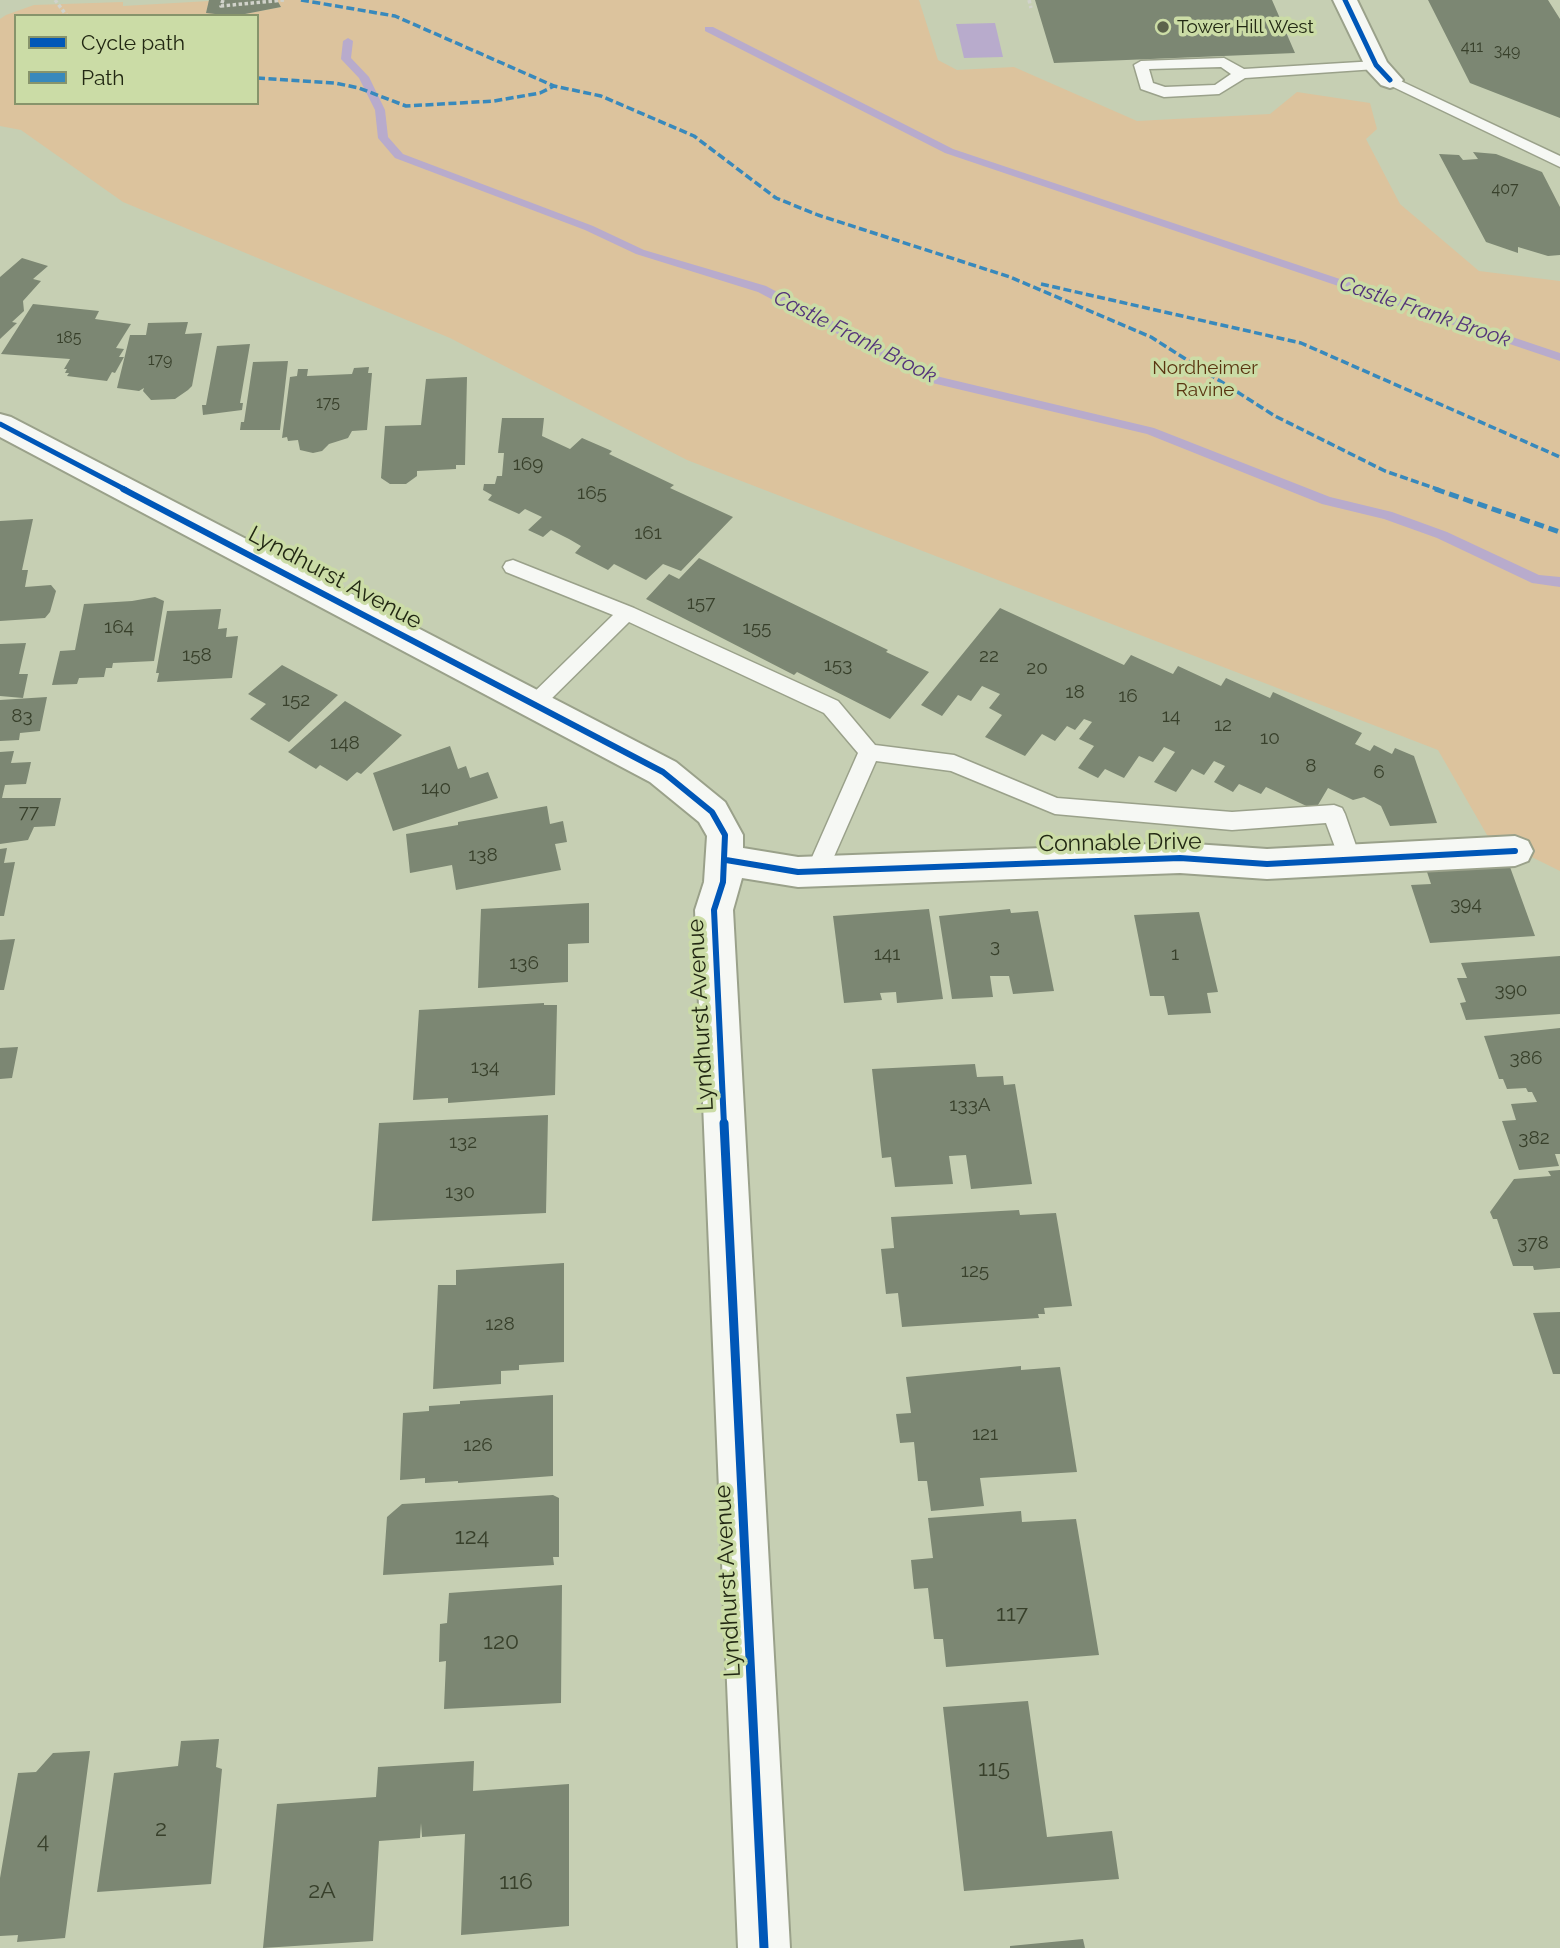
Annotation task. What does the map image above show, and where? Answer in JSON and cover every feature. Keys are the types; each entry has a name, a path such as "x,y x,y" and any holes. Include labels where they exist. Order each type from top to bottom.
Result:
{"street":[{"path":"1345,0 1383,72"},
{"name":"Lyndhurst Avenue","path":"0,424 663,772 712,812 726,835 723,882 714,910 764,1948"},
{"name":"Connable Drive","path":"726,860 798,872 1180,858 1267,864 1515,851"}],"lane":[{"path":"1241,74 1223,62 1141,65 1146,86 1164,92 1219,89 1241,74 1383,72 1560,162"},
{"path":"513,567 627,613 831,707 869,752 954,763 1055,806 1232,821 1334,814 1350,860"},
{"path":"534,704 627,613"},
{"path":"817,871 869,752"}],"path":[{"path":"223,0 221,6 284,0"},
{"path":"1028,0 1031,8"}],"green space":[{"name":"Nordheimer Ravine","path":"277,0 919,0 938,60 957,70 1014,67 1137,121 1270,114 1297,92 1370,103 1377,129 1366,139 1400,204 1479,271 1560,281 1560,871 1487,835 1438,750 687,460 450,338 123,202 21,130 0,126 0,19 6,15 34,5 123,2 123,6 209,1 206,13 245,14 281,7"}],"shaded area":[{"path":"995,23 1003,57 964,58 956,24"}],"building":[{"path":"209,0 277,0 281,7 245,14 215,14 206,13"},
{"name":"Tower Hill West","path":"1035,0 1272,0 1295,53 1054,63"},
{"path":"1428,0 1548,0 1560,19 1560,118 1470,83"},
{"path":"1473,152 1496,154 1542,172 1560,207 1560,255 1548,256 1518,247 1518,253 1486,242 1439,154 1459,155 1463,160 1478,159"},
{"path":"22,258 48,266 33,279 41,281 23,301 24,311 12,322 17,323 0,339 0,277"},
{"path":"33,304 99,311 95,319 131,324 116,348 124,349 119,357 124,357 115,373 112,372 107,381 67,376 69,373 65,373 67,369 64,369 70,359 1,354"},
{"path":"188,322 185,334 202,333 192,386 188,390 175,399 151,400 143,391 144,388 139,391 117,388 130,335 146,335 148,323"},
{"path":"250,344 240,403 243,403 242,410 203,415 202,405 206,405 217,346"},
{"path":"288,361 280,430 240,430 241,422 244,422 253,362"},
{"path":"369,367 368,373 372,373 367,430 352,431 348,438 313,453 300,450 298,440 288,441 287,437 282,438 290,377 297,376 298,369 308,369 307,376 352,374 354,368"},
{"path":"467,377 465,465 456,465 456,469 417,471 417,476 406,484 390,484 381,478 385,426 421,425 426,379"},
{"path":"502,418 544,418 542,436 570,449 582,438 674,485 670,488 733,517 681,571 663,564 646,580 614,564 608,570 575,553 581,546 551,530 543,537 528,530 542,517 525,509 519,514 488,500 492,495 483,490 484,484 495,484 497,476 502,476 504,453 498,453"},
{"path":"33,519 22,570 28,570 25,587 51,585 56,591 50,612 45,618 0,621 0,521"},
{"path":"699,558 929,672 890,719 797,672 794,675 646,599 669,574 679,579"},
{"path":"155,597 164,601 154,661 113,663 112,668 106,668 104,677 79,678 77,684 52,685 60,651 75,650 84,604"},
{"path":"1000,608 1124,665 1131,655 1173,674 1178,666 1221,686 1226,678 1270,698 1273,692 1362,733 1355,744 1370,751 1374,745 1392,754 1395,748 1414,756 1437,823 1390,826 1381,806 1364,797 1353,800 1328,788 1315,810 1266,787 1261,794 1239,784 1233,792 1214,782 1225,766 1214,761 1204,775 1192,769 1176,792 1154,782 1175,752 1164,747 1153,762 1139,756 1124,778 1105,769 1098,778 1078,768 1094,746 1079,739 1092,722 1084,719 1075,730 1067,726 1055,741 1042,734 1025,756 985,737 1002,715 989,708 1000,694 982,686 971,701 958,695 942,716 921,705"},
{"path":"221,609 218,629 227,628 226,637 238,636 232,678 157,682 159,673 156,673 167,611"},
{"path":"26,643 19,674 28,674 23,698 0,696 0,644"},
{"path":"282,665 338,695 289,742 250,719 266,704 248,694"},
{"path":"47,697 40,731 20,733 19,740 0,741 0,700"},
{"path":"345,701 402,735 361,774 357,772 347,781 320,765 316,769 288,752"},
{"path":"450,746 458,769 466,766 470,778 488,772 498,798 393,831 373,773"},
{"path":"14,751 11,763 31,762 26,784 5,785 2,798 61,798 55,826 34,827 28,840 0,844 0,752"},
{"path":"547,806 550,824 563,821 567,842 555,844 561,870 456,890 452,865 410,873 406,834"},
{"path":"7,848 4,863 15,862 4,916 0,916 0,849"},
{"path":"1510,867 1535,936 1430,943 1411,885 1431,884 1427,872"},
{"path":"589,903 589,943 568,944 568,982 478,988 481,909"},
{"path":"929,909 943,999 897,1003 896,992 880,993 882,1000 844,1003 833,916"},
{"path":"1010,909 1011,913 1038,911 1054,991 1013,994 1009,976 990,976 993,997 952,999 939,916"},
{"path":"1199,912 1218,992 1207,993 1211,1013 1168,1015 1164,996 1150,996 1134,915"},
{"path":"15,939 4,990 0,990 0,940"},
{"path":"1560,956 1560,1014 1466,1020 1460,1003 1466,1002 1457,978 1467,978 1461,963"},
{"path":"544,1003 557,1005 555,1095 448,1103 448,1098 413,1100 419,1010"},
{"path":"1560,1028 1560,1154 1555,1154 1559,1166 1519,1170 1502,1121 1516,1120 1511,1104 1537,1102 1532,1092 1528,1092 1526,1088 1507,1089 1503,1079 1499,1079 1484,1036"},
{"path":"18,1047 12,1078 0,1079 0,1048"},
{"path":"975,1064 977,1077 1003,1076 1004,1085 1015,1084 1032,1184 971,1189 966,1155 949,1156 953,1184 895,1187 891,1157 882,1158 872,1069"},
{"path":"548,1115 546,1213 372,1221 379,1123"},
{"path":"1560,1170 1560,1268 1534,1270 1533,1266 1513,1266 1497,1219 1493,1219 1490,1212 1514,1179 1551,1176 1548,1171"},
{"path":"1019,1210 1020,1215 1056,1213 1072,1306 1044,1308 1045,1314 1038,1314 1039,1318 902,1327 898,1293 886,1294 881,1249 894,1248 891,1217"},
{"path":"564,1263 564,1362 519,1365 519,1370 501,1371 501,1384 433,1389 438,1285 456,1285 456,1270"},
{"path":"1560,1312 1560,1374 1553,1374 1533,1313"},
{"path":"1021,1366 1021,1370 1060,1367 1077,1472 980,1478 984,1506 931,1511 927,1481 918,1481 914,1442 900,1443 896,1414 911,1413 906,1377"},
{"path":"553,1395 553,1476 458,1483 425,1483 425,1478 400,1480 403,1413 429,1411 429,1406 460,1404 460,1401"},
{"path":"553,1495 559,1498 559,1557 553,1557 554,1565 383,1575 387,1517 402,1504"},
{"path":"1021,1511 1022,1522 1076,1519 1099,1655 946,1667 943,1639 934,1639 928,1588 914,1589 911,1560 933,1558 928,1518"},
{"path":"562,1585 561,1703 444,1709 446,1661 439,1662 440,1624 447,1623 449,1593"},
{"path":"1028,1701 1047,1837 1112,1831 1119,1879 964,1891 943,1707"},
{"path":"219,1739 216,1767 222,1769 211,1884 97,1892 114,1773 178,1766 181,1741"},
{"path":"90,1751 65,1938 17,1942 18,1935 0,1936 0,1878 18,1773 36,1772 53,1753"},
{"path":"474,1761 473,1791 569,1784 569,1926 461,1935 465,1834 422,1837 421,1823 420,1838 379,1841 373,1941 263,1948 277,1804 376,1797 378,1767"},
{"path":"1083,1939 1085,1948 1010,1948 1010,1946"}],"waterway":[{"name":"Castle Frank Brook","path":"709,29 949,151 1560,357"},
{"name":"Castle Frank Brook","path":"348,41 346,59 364,77 380,110 383,138 399,156 419,165 589,228 640,252 762,289 932,379 1150,431 1327,501 1387,515 1442,535 1537,580 1560,582"}],"marked path":[{"path":"301,0 395,16 554,86 601,96 694,136 776,198 818,215 1010,277 1151,337 1275,416 1385,471 1560,532"},
{"path":"259,78 335,83 359,88 406,106 494,101 540,93 554,86"},
{"path":"1041,284 1301,343 1560,457"}],"cycle path":[{"path":"1345,0 1376,65 1390,80"},
{"path":"0,424 663,772 712,812 725,835 723,882 714,910 764,1948"},
{"path":"726,860 798,872 1180,858 1267,864 1515,851"}],"place":[{"name":"Tower Hill West","path":"1163,27"}]}
